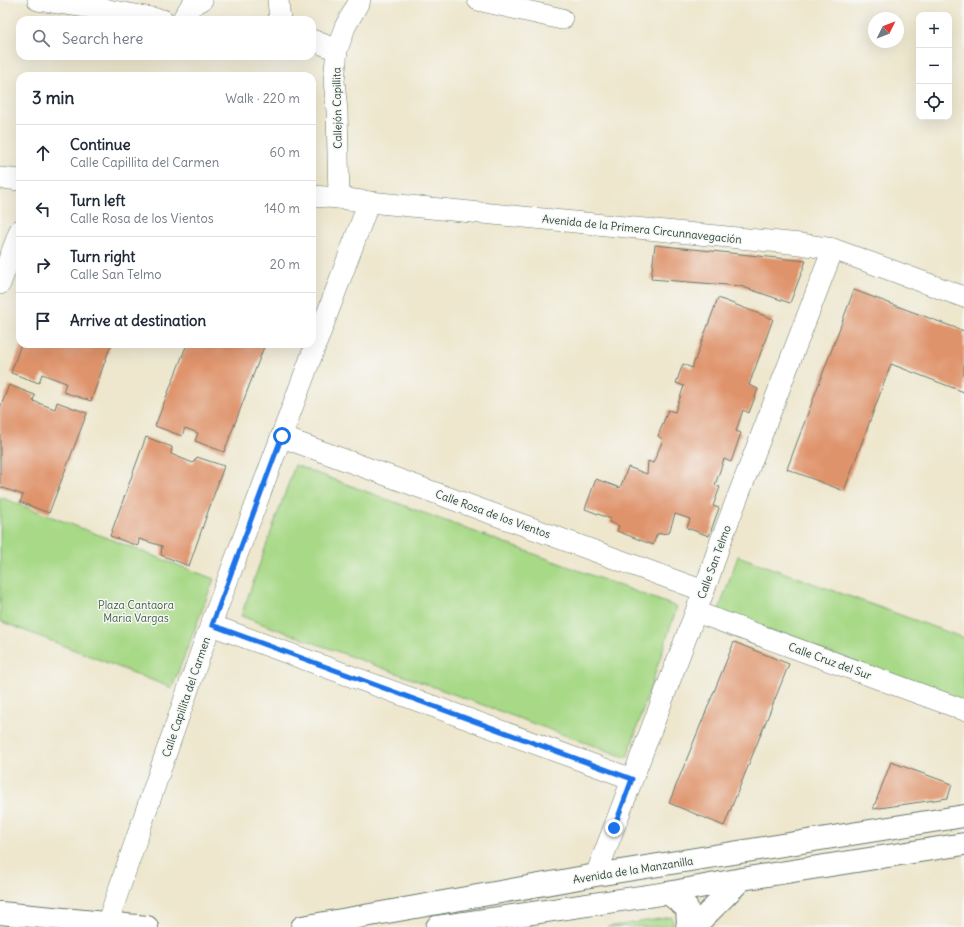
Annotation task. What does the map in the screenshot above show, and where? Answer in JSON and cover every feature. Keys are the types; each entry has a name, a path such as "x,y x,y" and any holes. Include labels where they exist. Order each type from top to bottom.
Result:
{"street":[{"path":"38,0 141,16"},
{"path":"185,16 192,6 202,0"},
{"path":"278,0 280,16"},
{"name":"Callejón Capillita","path":"339,198 337,111 334,81 337,50 345,27 360,0"},
{"path":"478,0 562,19"},
{"path":"316,42 337,50"},
{"path":"0,178 16,180"},
{"name":"Avenida de la Primera Circunnavegación","path":"316,196 833,249 964,297"},
{"name":"Calle Capillita del Carmen","path":"316,345 369,202"},
{"path":"0,284 16,241"},
{"name":"Calle San Telmo","path":"596,875 704,591 720,543 833,249"},
{"name":"Calle Capillita del Carmen","path":"107,924 212,625 315,348"},
{"name":"Calle Rosa de los Vientos","path":"282,436 704,591"},
{"name":"Calle Cruz del Sur","path":"696,612 964,710"},
{"path":"212,625 632,779"},
{"name":"Avenida de la Manzanilla","path":"302,927 596,875 963,813"},
{"path":"437,927 668,893 742,879 964,844"},
{"path":"694,927 742,879"},
{"path":"668,893 687,908 688,925 686,927"},
{"path":"0,914 147,927"}],"green space":[{"path":"295,465 677,607 627,758 241,616"},
{"name":"Plaza Cantaora Maria Vargas","path":"0,497 214,579 172,688 0,621"},
{"path":"738,556 964,638 964,702 718,612"},
{"path":"672,917 673,924 670,927 607,927"}],"building":[{"path":"655,245 806,261 790,303 740,286 651,279"},
{"path":"854,290 964,331 964,392 891,364 844,491 787,469"},
{"path":"718,298 773,319 749,385 758,389 749,413 743,410 736,431 741,433 731,462 724,459 715,485 720,487 713,506 719,508 709,536 687,528 690,519 675,514 669,533 657,534 653,545 617,531 619,526 609,522 611,519 585,509 596,479 620,488 628,467 647,474 648,461 653,463 663,440 658,436 668,410 675,412 684,386 676,383 683,364 692,368"},
{"path":"20,348 110,348 91,401 63,392 66,383 42,374 39,383 11,373"},
{"path":"185,348 263,348 224,452 195,441 198,433 185,428 182,436 155,426"},
{"path":"9,385 35,395 33,401 55,409 57,402 87,413 49,513 20,502 23,495 0,487 0,408"},
{"path":"146,437 172,447 171,454 193,463 197,457 224,466 189,566 161,555 162,546 139,539 138,546 110,536"},
{"path":"734,642 789,664 724,826 669,803"},
{"path":"891,762 952,784 948,798 873,809"}],"route":[{"path":"282,436 212,625 632,779 614,828"}]}
